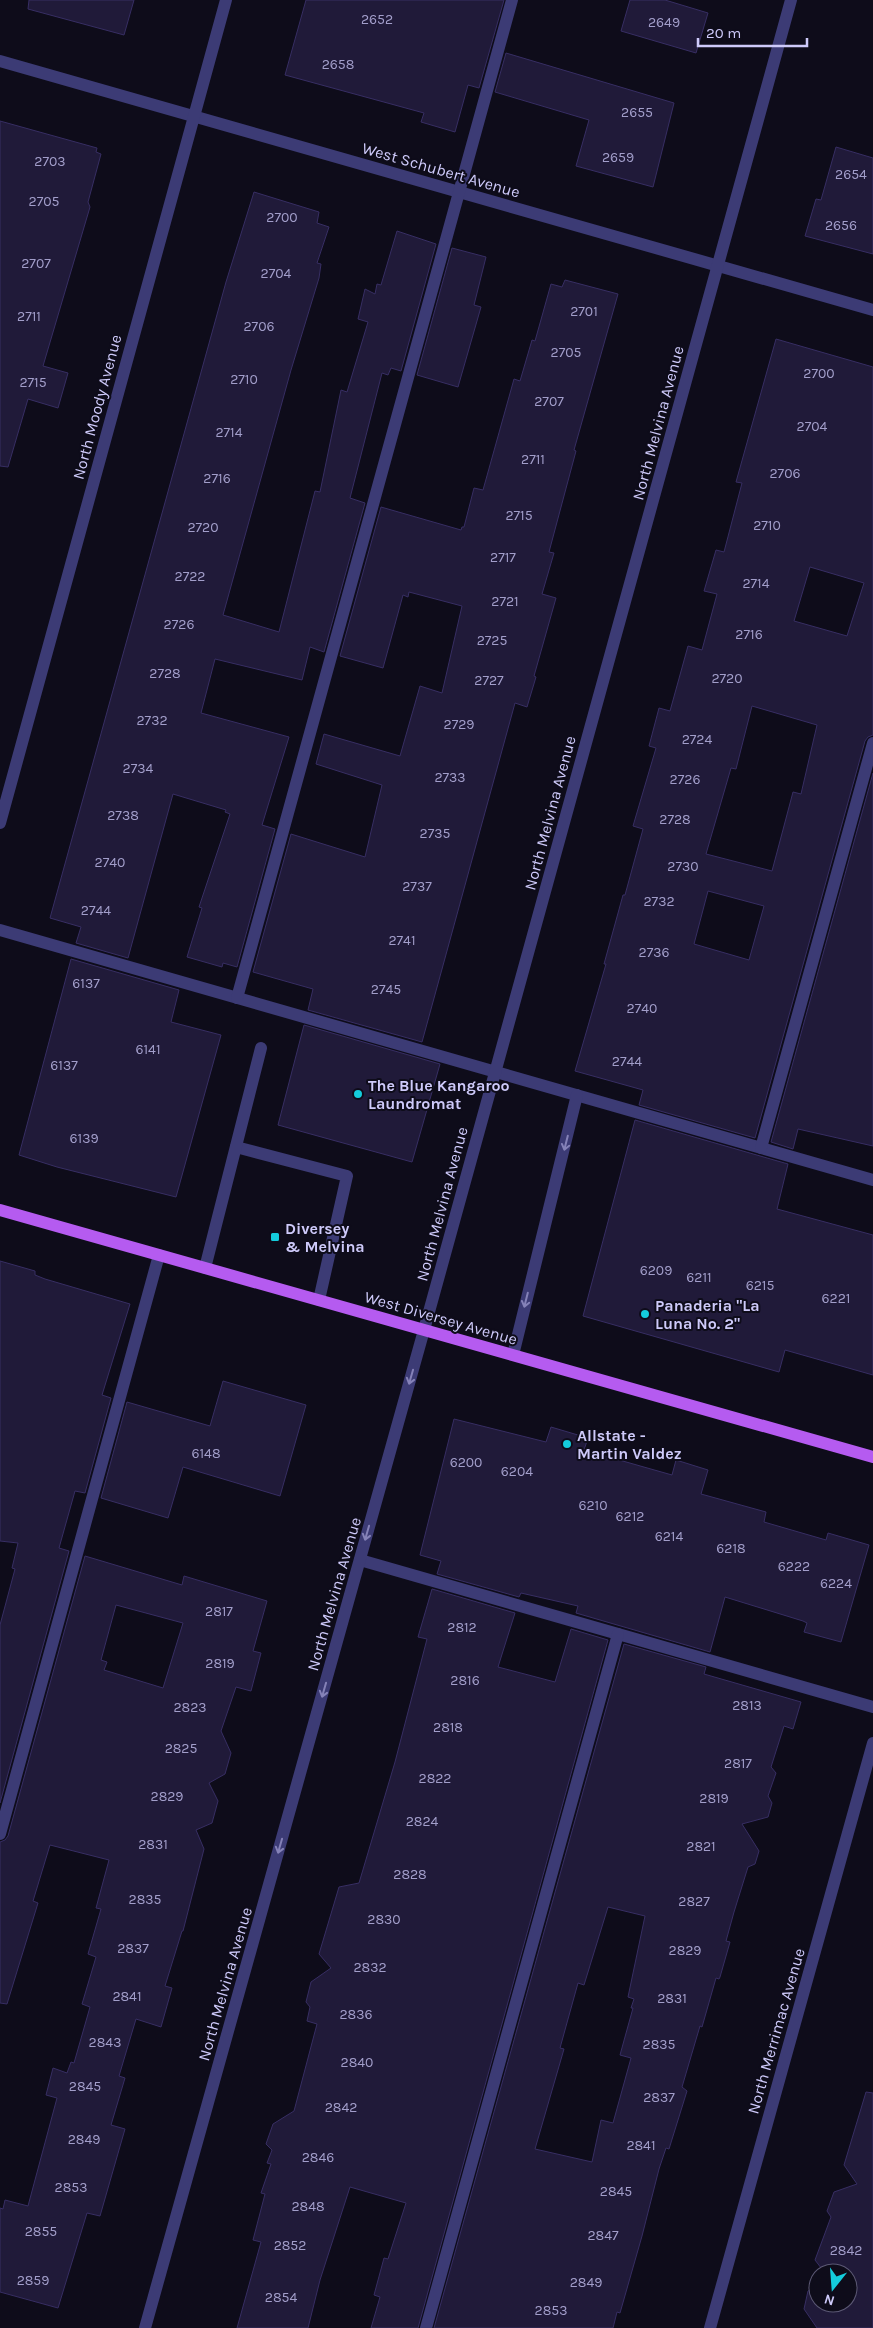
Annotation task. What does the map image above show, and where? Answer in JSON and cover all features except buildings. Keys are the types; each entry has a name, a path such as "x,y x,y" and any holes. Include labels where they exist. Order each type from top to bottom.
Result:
{"main road":[{"name":"West Diversey Avenue","path":"0,1210 873,1457"}],"street":[{"name":"North Moody Avenue","path":"0,823 226,0"},
{"path":"236,998 512,0"},
{"name":"North Melvina Avenue","path":"145,2328 496,1072 791,0"},
{"name":"West Schubert Avenue","path":"0,61 873,310"},
{"path":"761,1148 873,743"},
{"path":"0,930 873,1180"},
{"path":"205,1268 261,1048"},
{"path":"513,1355 577,1095"},
{"path":"236,1147 347,1176 319,1300"},
{"path":"0,1834 159,1255"},
{"path":"360,1560 873,1707"},
{"path":"426,2328 618,1634"},
{"name":"North Merrimac Avenue","path":"710,2328 871,1757 873,1743"}],"place":[{"name":"The Blue Kangaroo Laundromat","path":"358,1094"},
{"name":"Diversey & Melvina","path":"275,1237"},
{"name":"Panaderia \"La Luna No. 2\"","path":"645,1314"},
{"name":"Allstate - Martin Valdez","path":"567,1444"}]}
